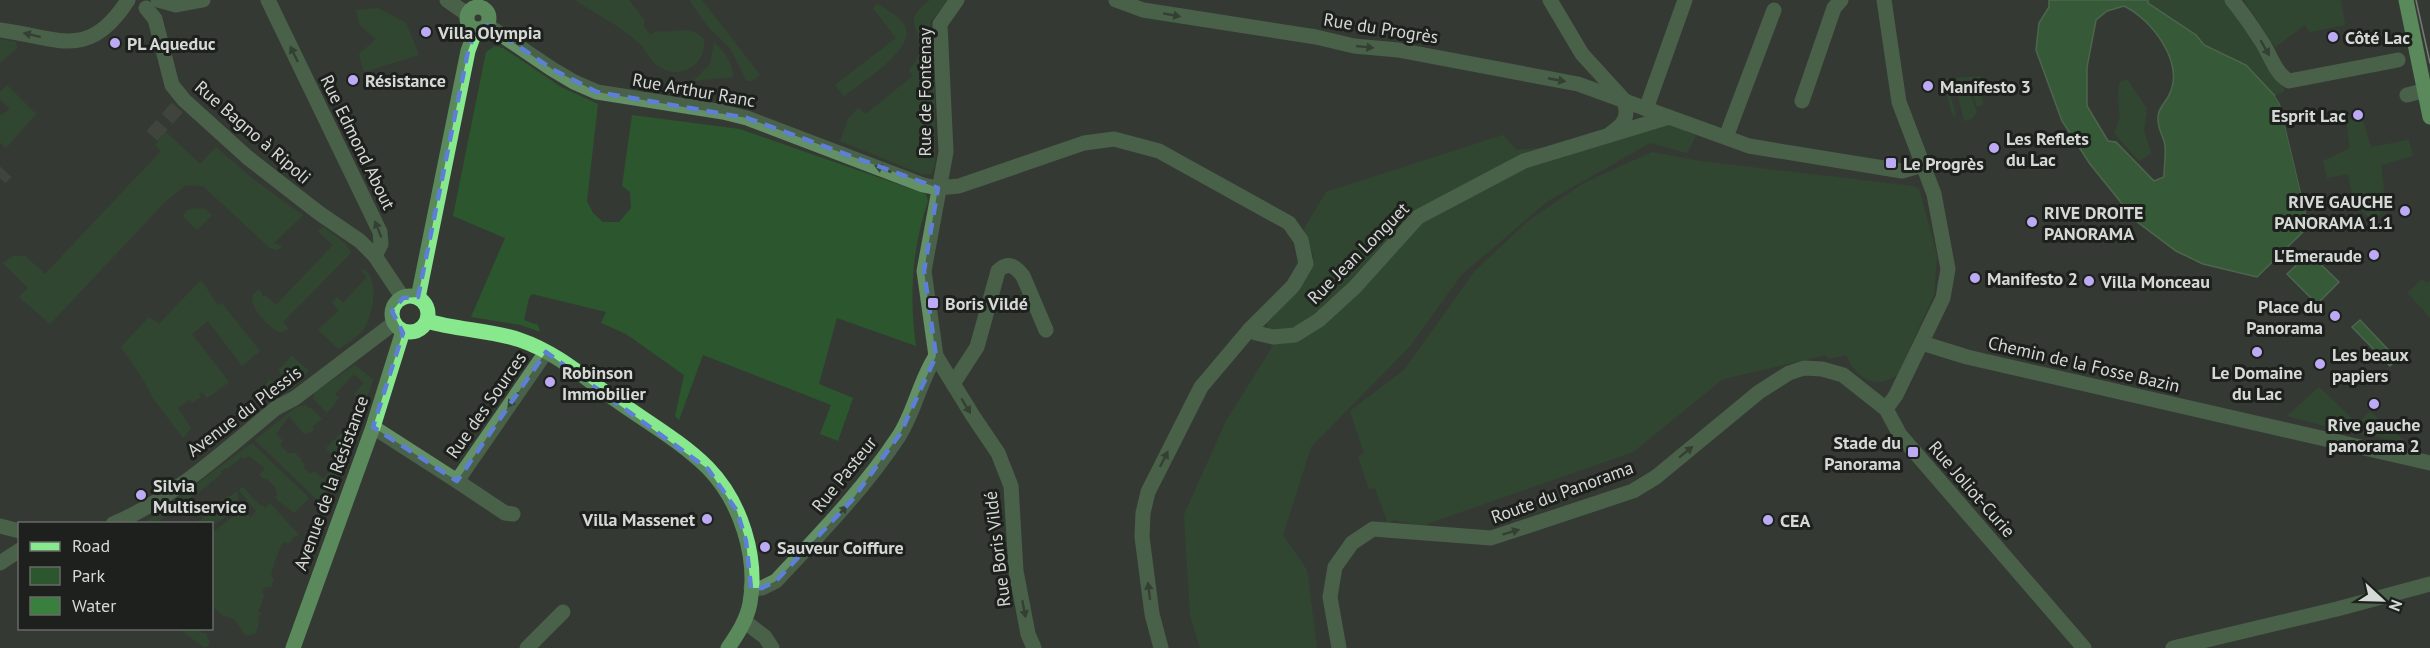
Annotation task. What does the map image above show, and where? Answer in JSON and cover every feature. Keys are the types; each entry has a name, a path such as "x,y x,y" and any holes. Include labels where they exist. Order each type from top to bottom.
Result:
{"main road":[{"path":"2406,0 2427,90 2430,117"},
{"path":"410,298 468,51 481,27 489,18 476,6"},
{"path":"410,298 427,310 427,321 419,329 409,332 399,327 392,312 394,306 410,298"},
{"path":"427,321 519,340 546,352 684,449 708,469 737,511 747,541 750,605 744,621 728,648"},
{"name":"Avenue de la Résistance","path":"293,648 373,427 399,327"}],"street":[{"path":"129,0 131,7 135,10 151,3 176,5 203,0"},
{"path":"0,30 63,42 90,38 101,32 119,15 129,0"},
{"name":"Rue Edmond About","path":"268,0 380,232 381,244 375,256"},
{"path":"447,0 476,6"},
{"name":"Rue de Fontenay","path":"936,356 924,271 946,152 940,24 957,0"},
{"name":"Rue du Progrès","path":"1116,0 1143,10 1595,85 1636,105"},
{"path":"1626,130 1685,0"},
{"path":"1802,101 1834,8 1841,0"},
{"path":"1884,0 1899,102 1935,194 1948,269 1943,298 1896,395 1886,409"},
{"path":"2232,0 2279,71 2289,81 2398,60"},
{"name":"Rue Bagno à Ripoli","path":"151,3 172,85 184,100 247,157 360,242 375,256"},
{"path":"1555,4 1588,61 1595,85"},
{"path":"1726,137 1774,10"},
{"name":"Rue Arthur Ranc","path":"481,27 574,82 597,92 711,110 764,124 923,185 938,188"},
{"path":"2407,95 2427,90"},
{"path":"1605,137 1620,127 1626,118 1627,110 1636,105 1749,146 1902,171 1923,165"},
{"name":"Rue Jean Longuet","path":"1250,328 1256,333 1273,337 1295,335 1319,320 1355,287 1418,217 1524,161 1669,117"},
{"path":"938,188 960,186 1084,143 1114,140 1159,151 1289,223 1301,240 1306,264 1293,286 1250,328 1201,387 1148,492 1143,513 1142,537 1152,614 1161,648"},
{"path":"375,256 410,298"},
{"path":"953,384 977,347 998,271 1003,266 1011,265 1023,276 1046,330"},
{"name":"Avenue du Plessis","path":"117,522 142,511 168,493 276,408 295,398 399,327"},
{"name":"Chemin de la Fosse Bazin","path":"1922,343 1967,357 2430,463"},
{"name":"Rue des Sources","path":"457,481 546,352"},
{"name":"Rue Boris Vildé","path":"936,356 998,453 1011,486 1016,572 1028,634 1034,648"},
{"name":"Rue Pasteur","path":"751,588 762,588 776,581 852,500 900,434 928,368 936,356"},
{"name":"Route du Panorama","path":"1339,648 1330,597 1335,567 1352,543 1373,529 1453,537 1491,538 1634,491 1656,477 1770,384 1803,368 1822,369 1843,375 1886,409"},
{"name":"Rue Joliot-Curie","path":"1886,409 1900,435 2084,648"},
{"name":"Rue des Sources","path":"373,427 505,513 513,514"},
{"path":"0,526 18,530"},
{"path":"0,563 18,550"},
{"path":"2173,648 2430,584"},
{"path":"527,648 563,612"},
{"path":"744,621 765,637 772,648"}],"highlighted area":[{"path":"487,25 552,69 597,92 747,118 938,188 924,271 936,356 900,434 852,500 776,581 762,588 751,588 746,541 737,511 708,469 546,352 457,481 373,427 403,333 392,311 403,298 418,297 468,51 476,29"}],"green space":[{"path":"575,0 629,0 645,21 643,26 651,35 656,31 687,30 699,34 704,39 702,55 697,62 685,70 677,72 661,68 633,38"},
{"path":"702,0 760,75 752,81 747,81 730,48 710,29 690,1"},
{"path":"930,0 951,0 930,21 935,99 935,166 931,174 922,174 840,141 848,119 858,108 866,114 913,76 909,70 920,51 914,18 921,7"},
{"path":"2148,0 2227,0 2266,56 2285,91 2275,96 2246,65 2204,45 2196,35"},
{"path":"2244,0 2341,0 2345,25 2310,32 2305,25 2275,47"},
{"path":"878,4 902,21 906,29 906,38 893,57 844,96 835,85 896,38 873,8"},
{"path":"378,8 406,23 419,55 364,72 359,54 376,39 360,25 356,10"},
{"path":"0,39 16,42 17,48 0,63"},
{"path":"714,43 727,58 733,77 693,81 710,64"},
{"path":"495,46 503,48 561,87 598,104 587,201 593,213 603,222 619,222 631,208 630,192 622,186 632,115 740,129 926,194 928,201 918,237 913,273 916,346 837,318 819,384 853,398 838,441 820,434 831,405 703,355 679,420 675,416 684,375 626,334 601,323 606,312 532,294 524,320 538,325 540,332 521,325 471,317 505,238 453,216 486,52"},
{"path":"1982,76 1986,91 1980,94 1984,104 1977,107 1971,84 1948,88 1956,115 1953,116 1942,79"},
{"path":"2127,79 2147,109 2144,130 2151,153 2139,161 2114,133 2120,118 2118,93 2120,82"},
{"path":"7,85 36,114 6,148 0,142 0,116 10,109 0,99 0,92"},
{"path":"1969,92 1977,113 1971,119 1964,121 1958,95"},
{"path":"2346,120 2363,121 2371,147 2409,140 2413,156 2381,165 2386,207 2374,222 2354,203 2348,174 2327,178 2323,161 2350,148"},
{"path":"1667,121 1696,136 1687,153 1650,143 1548,201 1462,274 1411,345 1311,447 1283,535 1307,570 1317,648 1200,648 1190,615 1184,515 1226,421 1274,344 1266,321 1314,258 1304,229 1326,192 1503,135 1517,150 1594,142"},
{"path":"166,132 200,164 216,147 253,179 303,215 274,243 282,246 278,250 270,248 203,186 186,185 166,201 50,324 19,297 28,288 3,263 13,256 25,256 45,274 161,151 155,145"},
{"path":"1652,152 1700,161 1913,186 1919,189 1937,255 1934,294 1898,374 1882,381 1867,380 1855,370 1846,355 1828,359 1826,355 1723,379 1633,452 1421,526 1395,520 1388,523 1375,488 1369,489 1358,456 1364,453 1350,411 1404,370 1475,271 1528,221 1584,183"},
{"path":"205,209 212,215 197,230 183,216 188,210"},
{"path":"323,227 345,243 351,253 283,322 289,329 280,333 257,311 253,295 259,289 263,297 265,295 276,305 333,245 318,231"},
{"path":"364,269 372,282 372,308 360,334 339,349 318,330 339,310 332,302 337,297 343,303 367,277 362,271"},
{"path":"2422,279 2427,283 2430,280 2430,318 2408,293"},
{"path":"201,280 218,305 221,303 224,306 260,351 242,366 208,321 192,334 229,382 207,398 202,392 199,395 201,397 192,403 189,400 178,408 191,428 183,438 153,398 121,347 149,317 159,324"},
{"path":"292,356 309,371 274,399 263,390 269,379 279,386 287,379 278,370"},
{"path":"355,365 373,380 326,508 255,440 295,408 306,405 322,419 312,427 314,429 310,433 305,435 289,416 276,434 283,441 280,445 288,453 295,453 310,474 314,471 323,479 337,465 326,448 350,425 355,414 364,404 354,394 364,383 354,374 335,394 339,398 327,413 313,398 315,392"},
{"path":"2319,387 2358,424 2370,411 2407,443 2287,416"},
{"path":"252,443 309,498 294,513 275,498 278,494 276,488 266,478 259,475 265,468 249,456 244,459 242,457 221,471 222,473 198,493 196,491 192,494 193,496 159,522 145,522"},
{"path":"243,487 260,506 265,508 270,503 299,535 293,537 290,543 284,542 280,548 271,577 274,578 271,587 265,587 262,592 264,596 258,612 262,613 258,616 259,624 255,634 246,636 234,619 222,615 213,607 213,532 235,515 243,512 251,517 256,511 239,490"},
{"path":"237,491 237,503 227,516 213,525 213,522 196,522 210,514 223,500"},
{"path":"180,630 200,630 202,633 206,633 210,643 204,647"}],"water":[{"path":"2049,0 2148,0 2148,3 2196,35 2204,45 2246,65 2275,96 2280,104 2309,226 2257,277 2203,264 2176,251 2136,221 2090,164 2062,121 2036,50 2039,23 2049,7","holes":["2124,6 2145,21 2162,42 2173,68 2170,93 2159,111 2158,118 2165,145 2164,177 2154,181 2116,142 2108,141 2087,106 2087,67 2096,20 2107,11"]},
{"path":"2309,253 2339,282 2317,304 2287,274"},
{"path":"2360,320 2397,359 2390,366 2352,327"}],"pier":[{"path":"2278,94 2283,104 2312,225 2309,226 2280,104 2275,96"}],"tunnel":[{"path":"152,136 184,100"},
{"path":"0,178 6,172"}],"tram line":[{"path":"2416,0 2430,63"}],"place":[{"name":"Villa Olympia","path":"426,32"},
{"name":"Côté Lac","path":"2333,37"},
{"name":"PL Aqueduc","path":"115,43"},
{"name":"Résistance","path":"353,80"},
{"name":"Manifesto 3","path":"1928,86"},
{"name":"Esprit Lac","path":"2358,115"},
{"name":"Les Reflets du Lac","path":"1994,148"},
{"name":"Le Progrès","path":"1891,163"},
{"name":"RIVE GAUCHE PANORAMA 1.1","path":"2405,211"},
{"name":"RIVE DROITE PANORAMA","path":"2032,222"},
{"name":"L'Emeraude","path":"2374,255"},
{"name":"Manifesto 2","path":"1975,278"},
{"name":"Villa Monceau","path":"2089,281"},
{"name":"Boris Vildé","path":"933,303"},
{"name":"Place du Panorama","path":"2335,316"},
{"name":"Le Domaine du Lac","path":"2257,352"},
{"name":"Les beaux papiers","path":"2320,364"},
{"name":"Robinson Immobilier","path":"550,382"},
{"name":"Rive gauche panorama 2","path":"2374,404"},
{"name":"Stade du Panorama","path":"1913,452"},
{"name":"Silvia Multiservice","path":"141,495"},
{"name":"Villa Massenet","path":"707,519"},
{"name":"CEA","path":"1768,520"},
{"name":"Sauveur Coiffure","path":"765,547"}]}
